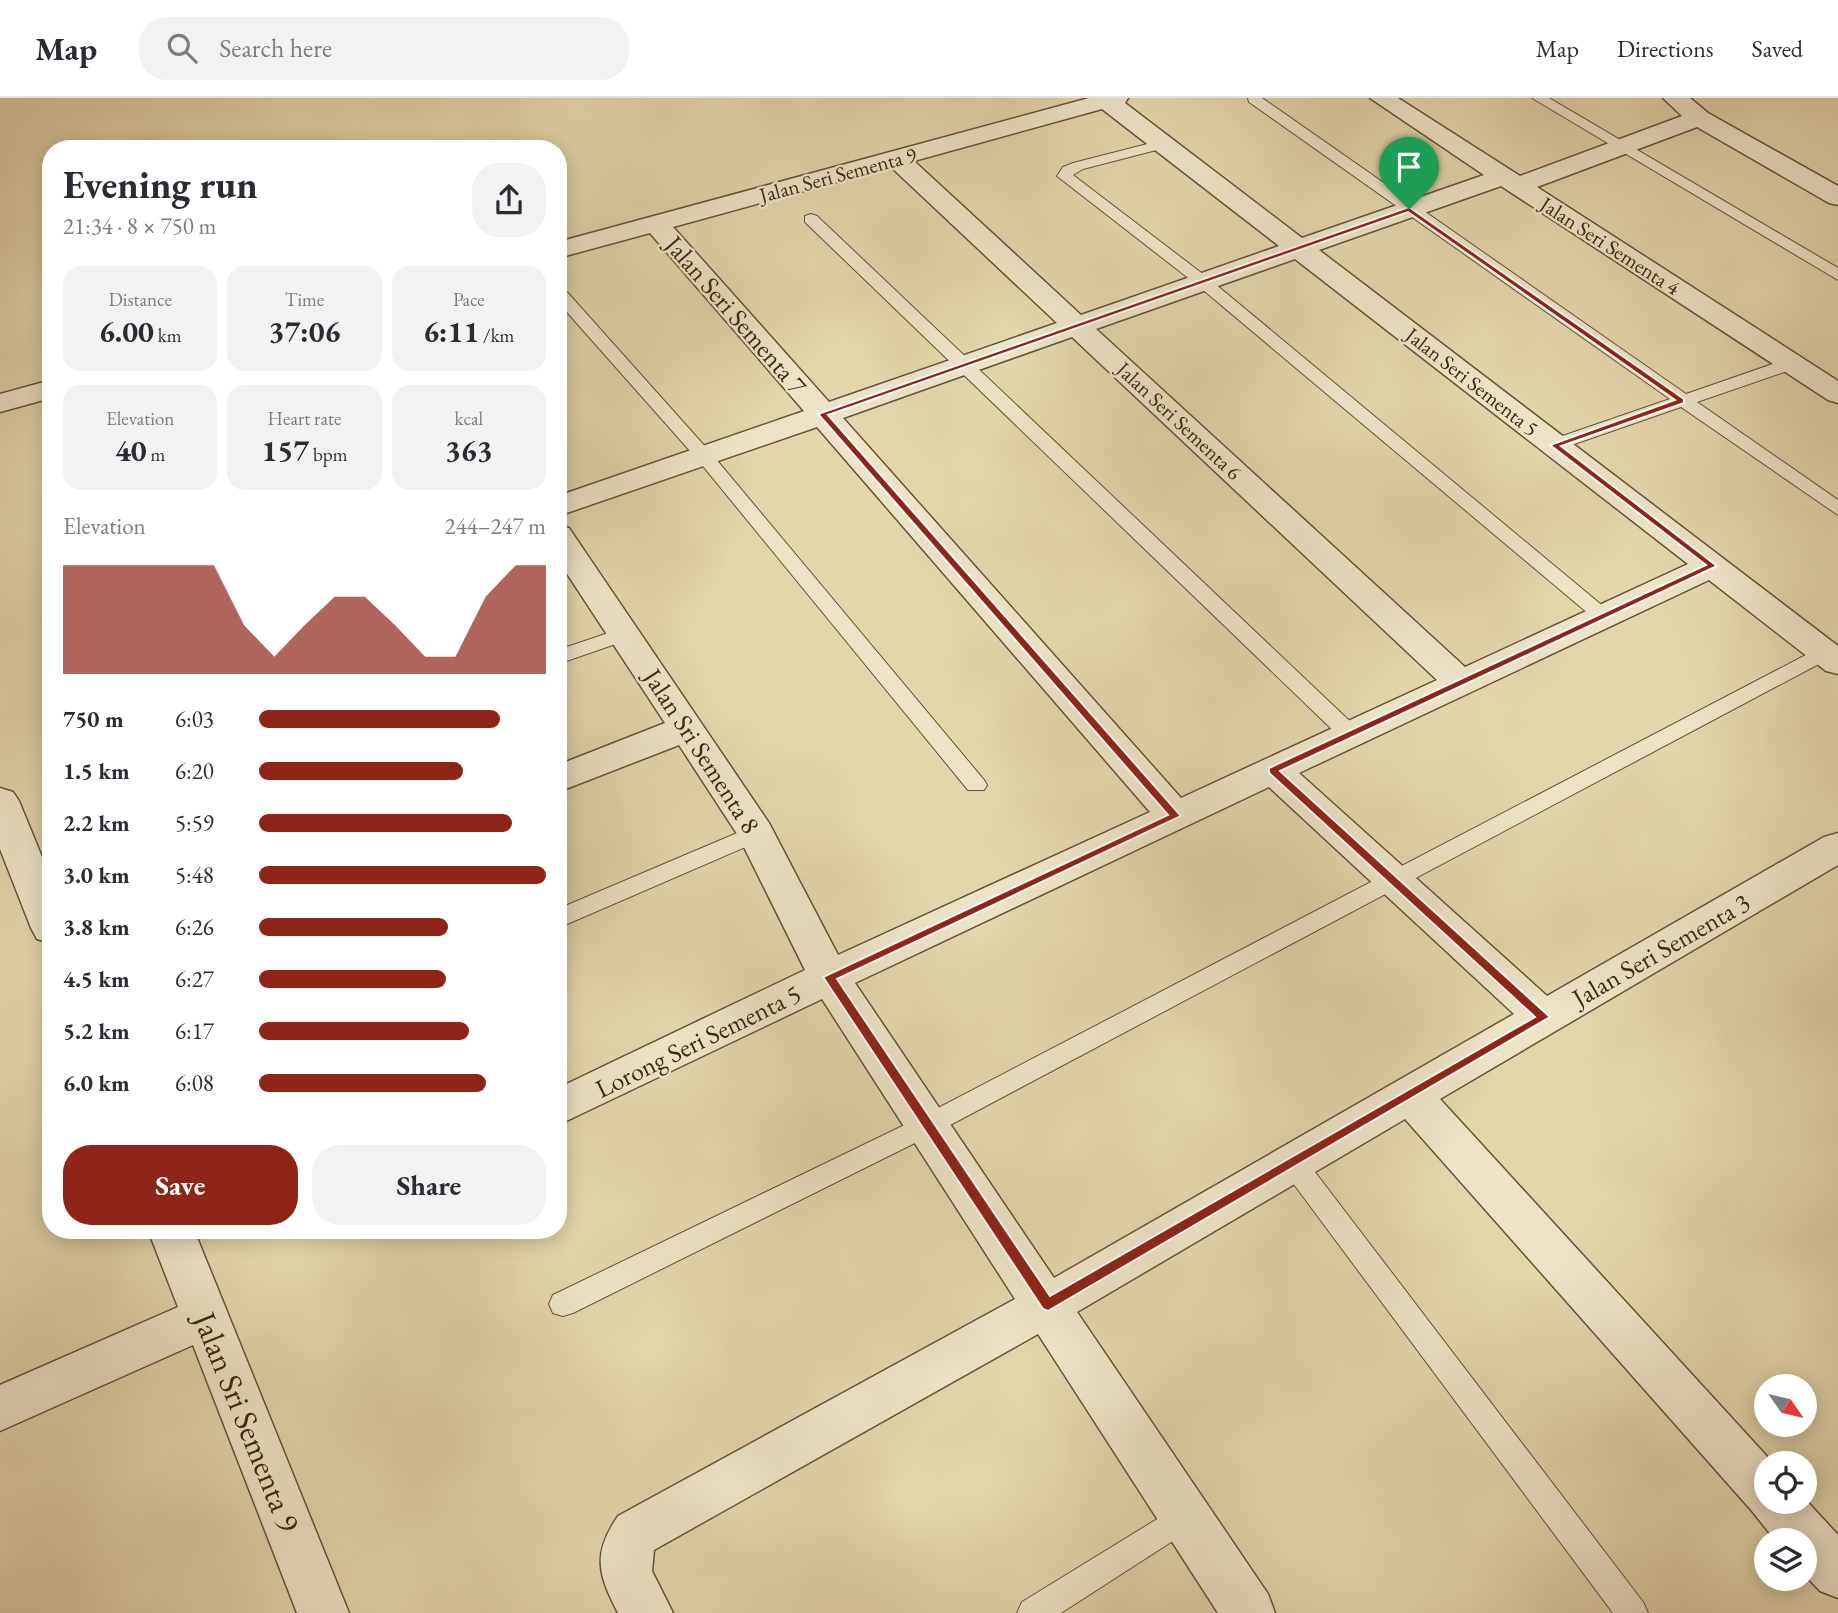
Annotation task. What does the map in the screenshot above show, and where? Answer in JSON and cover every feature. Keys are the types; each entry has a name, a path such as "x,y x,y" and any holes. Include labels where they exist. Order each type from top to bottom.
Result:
{"street":[{"name":"Jalan Seri Sementa 4","path":"1382,98 1790,364 1834,387"},
{"path":"1675,98 1699,118 1838,197"},
{"name":"Jalan Seri Sementa 5","path":"1112,99 1163,144 1831,657"},
{"name":"Jalan Seri Sementa 9","path":"567,248 1112,99"},
{"path":"567,504 1409,209 1510,182 1620,147 1699,118"},
{"name":"Jalan Seri Sementa 6","path":"897,159 1461,683"},
{"name":"Jalan Seri Sementa 7","path":"656,224 1175,816"},
{"path":"0,403 42,391"},
{"name":"Jalan Sri Sementa 8","path":"567,548 756,833 829,977 1249,1613"},
{"name":"Lorong Seri Sementa 5","path":"567,1104 829,977 1713,566"},
{"path":"567,775 688,728"},
{"path":"1273,770 1544,1017"},
{"path":"0,800 42,905"},
{"name":"Jalan Seri Sementa 3","path":"647,1613 623,1564 625,1546 636,1533 1048,1305 1838,847"},
{"path":"1410,1095 1754,1479"},
{"name":"Jalan Sri Sementa 9","path":"175,1239 323,1613"},
{"path":"0,1409 206,1317"},
{"path":"1785,1514 1838,1573"}],"lane":[{"path":"1539,98 1838,275"},
{"path":"1254,99 1838,509"},
{"path":"1163,144 1078,166 1068,170 1065,176 1202,281 1603,616"},
{"path":"811,219 1350,734"},
{"path":"567,302 704,456 976,785"},
{"path":"1554,445 1790,364"},
{"path":"567,654 626,634"},
{"path":"563,1304 928,1125 1393,880 1831,657"},
{"path":"567,915 756,833"},
{"path":"1293,1163 1632,1613"},
{"path":"1033,1613 1185,1516"}],"route":[{"path":"1409,209 1681,401 1554,445 1713,566 1273,770 1544,1017 1048,1305 829,977 1175,816 822,414 1409,209"}]}
